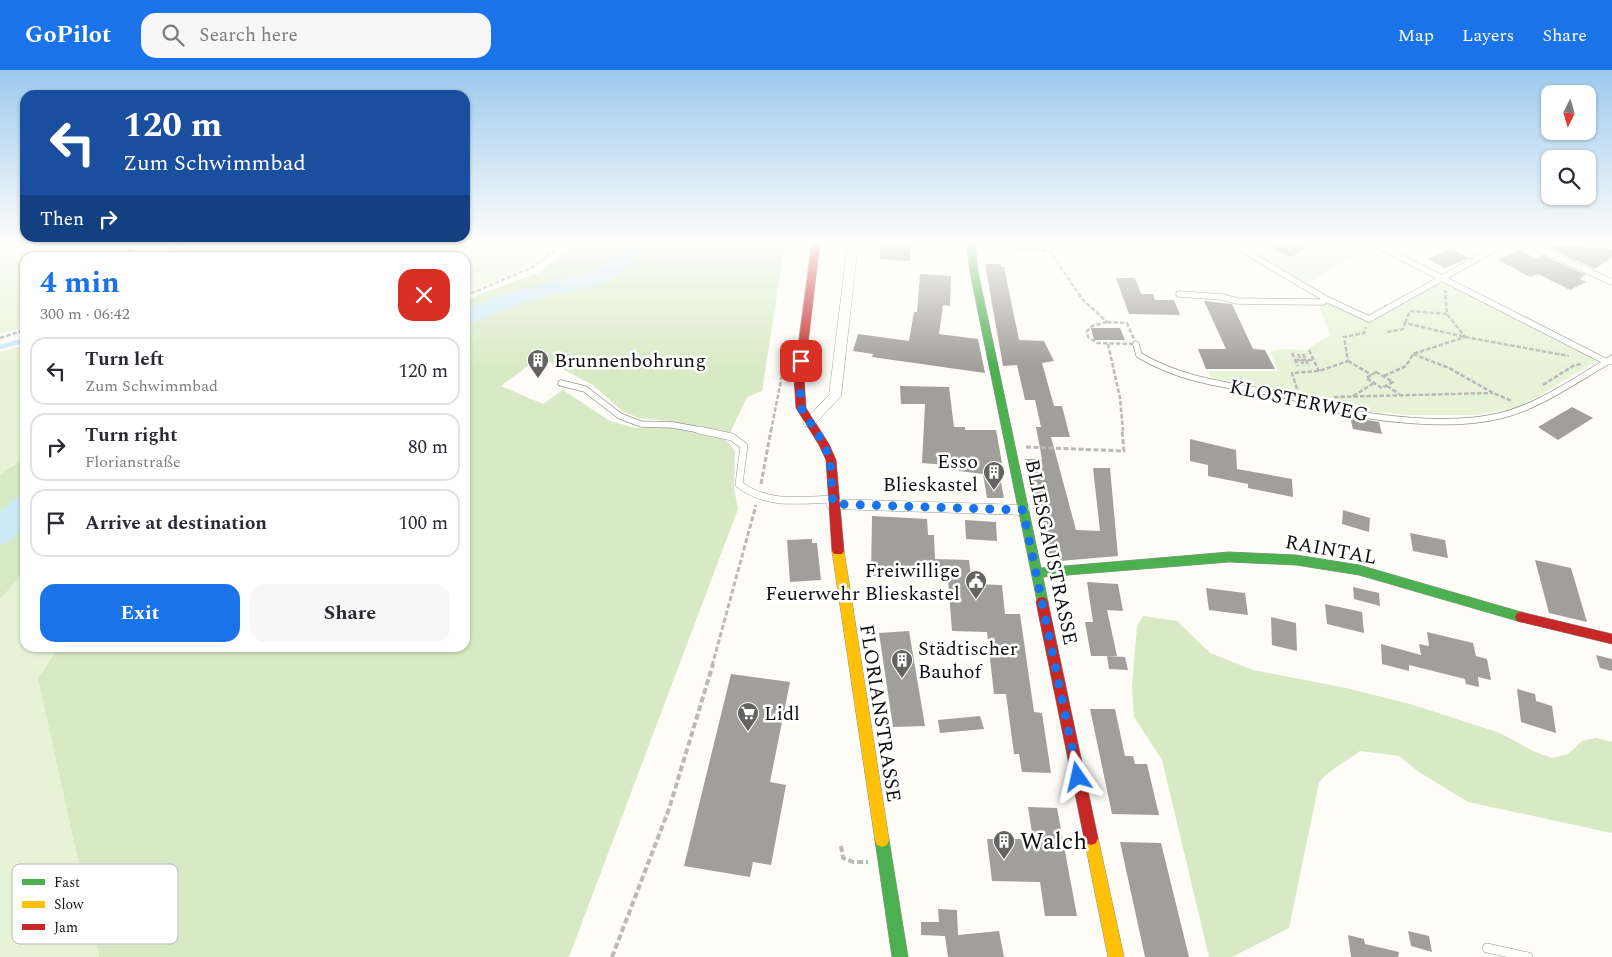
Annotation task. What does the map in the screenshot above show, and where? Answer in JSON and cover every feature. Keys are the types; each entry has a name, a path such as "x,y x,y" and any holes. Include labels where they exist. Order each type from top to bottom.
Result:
{"street":[{"name":"FLORIANSTRASSE","path":"811,284 800,377 801,408 824,444 830,460 840,567 900,957"},
{"path":"809,423 835,396 848,284"},
{"name":"BLIESGAUSTRASSE","path":"977,284 1116,957"},
{"path":"833,502 1023,510"},
{"name":"RAINTAL","path":"1036,574 1229,557 1296,560 1359,570 1507,613 1612,639"}],"lane":[{"path":"1299,284 1325,300 1369,319 1432,284"},
{"path":"1457,284 1606,359"},
{"path":"1179,294 1222,297 1238,301 1325,300"},
{"name":"KLOSTERWEG","path":"1136,344 1139,355 1156,367 1192,378 1300,398 1323,408 1412,419 1479,420 1526,409 1606,359"},
{"path":"561,383 585,389 620,416 641,424 674,425 732,437 744,446 739,484 745,491 758,497 833,502"},
{"path":"1487,948 1528,957"}],"path":[{"path":"470,294 496,284"},
{"path":"1074,284 1097,316 1107,322"},
{"path":"1445,284 1447,314 1465,337"},
{"path":"1387,332 1403,329 1410,311 1447,314"},
{"path":"1348,361 1344,337 1348,335 1359,336 1364,333 1366,321 1369,319"},
{"path":"1107,322 1127,323 1136,344 1108,344 1097,343 1088,337 1087,331 1092,326 1107,322"},
{"path":"1404,323 1465,337 1572,357"},
{"path":"0,338 20,332"},
{"path":"1384,376 1406,366 1413,354 1465,337"},
{"path":"1010,446 1124,452 1120,398 1108,344"},
{"path":"1309,350 1319,371"},
{"path":"1292,353 1298,366"},
{"path":"1298,354 1304,366"},
{"path":"1304,354 1309,366"},
{"path":"1413,354 1449,368 1493,393 1516,402"},
{"path":"1538,388 1573,366 1606,359"},
{"path":"1295,360 1314,360"},
{"path":"1300,398 1292,373 1319,371 1348,361 1372,375"},
{"path":"612,957 669,808 702,704 758,497 782,372"},
{"path":"1376,372 1384,376 1393,382 1382,388 1366,378 1376,372"},
{"path":"1353,396 1374,383"},
{"path":"1387,386 1399,394"},
{"path":"1326,397 1493,393"},
{"path":"841,846 843,858 853,862"}],"green space":[{"path":"0,284 20,284 20,328 0,334"},
{"path":"470,284 484,284 470,290"},
{"path":"507,284 779,284 762,391 747,397 730,433 668,421 639,418 622,411 593,385 540,357 501,386 543,404 563,390 610,421 636,428 672,428 726,440 735,451 734,489 738,509 569,957 99,957 96,944 178,944 178,864 79,864 38,678 55,652 470,652 470,298"},
{"path":"1425,284 1447,284 1597,360 1521,407 1475,415 1409,415 1362,411 1323,404 1282,390 1212,378 1208,371 1278,371 1270,352 1282,349 1305,350 1331,335 1318,304 1319,299 1326,297 1365,315"},
{"path":"20,346 20,461 0,475 0,352"},
{"path":"1287,352 1308,353 1314,367 1293,366"},
{"path":"20,461 20,577 0,599 0,475"},
{"path":"20,577 20,652 55,652 38,678 79,864 12,864 12,944 96,944 99,957 0,957 0,599"},
{"path":"1143,616 1177,621 1210,653 1253,670 1346,688 1410,704 1500,733 1533,751 1552,758 1568,754 1582,741 1596,738 1612,742 1612,833 1468,802 1419,772 1399,756 1360,751 1333,770 1319,783 1289,928 1232,957 1209,957 1162,760 1134,717 1132,687 1137,626"}],"building":[{"path":"919,284 951,284 950,306 943,305 939,334 978,339 985,373 872,357 873,354 853,351 858,334 909,341 914,312 917,312"},
{"path":"989,284 1008,284 1019,340 1044,341 1054,361 1042,363 1054,406 1062,406 1070,437 1051,437 1076,530 1100,531 1093,468 1110,468 1118,556 1048,562 1025,459 1042,459 1036,427 1041,427 1035,400 1025,400 1017,365 1003,366"},
{"path":"1118,284 1137,284 1141,294 1153,294 1155,300 1174,300 1180,315 1129,314"},
{"path":"1559,284 1581,284 1570,290"},
{"path":"1204,301 1232,304 1253,349 1265,350 1275,369 1206,369 1198,349 1226,349"},
{"path":"1091,328 1120,328 1125,340 1094,340"},
{"path":"900,386 949,387 954,427 965,427 965,430 996,430 1002,463 997,462 1004,498 987,498 983,474 959,471 958,466 922,463 925,404 901,404"},
{"path":"1572,407 1593,418 1558,440 1538,427"},
{"path":"1350,417 1379,422 1382,434 1353,429"},
{"path":"1190,439 1236,450 1237,469 1292,479 1293,497 1248,488 1248,484 1208,476 1208,465 1190,461"},
{"path":"1343,510 1370,518 1369,532 1342,524"},
{"path":"872,516 927,519 928,535 934,535 935,559 969,560 972,584 1002,585 1005,614 1020,614 1034,712 1042,713 1051,773 1022,772 1019,754 1014,754 1006,694 994,694 987,632 952,631 948,579 871,576"},
{"path":"965,520 996,522 997,541 966,539"},
{"path":"1410,533 1445,540 1448,558 1413,551"},
{"path":"812,539 812,543 817,543 821,580 790,582 787,540"},
{"path":"1535,560 1571,568 1587,622 1549,613"},
{"path":"1087,582 1118,584 1123,611 1107,610 1117,656 1091,656 1085,622 1093,622"},
{"path":"1353,587 1379,593 1380,606 1354,599"},
{"path":"1206,588 1245,593 1248,615 1209,610"},
{"path":"1325,604 1362,612 1364,633 1327,624"},
{"path":"1271,617 1296,623 1297,651 1272,645"},
{"name":"Städtischer Bauhof","path":"909,631 925,726 893,727 879,633"},
{"path":"1427,632 1473,643 1476,656 1487,659 1491,680 1478,677 1479,687 1466,684 1465,679 1409,665 1409,671 1382,664 1381,644 1421,655 1419,644 1429,646"},
{"path":"1596,655 1612,659 1612,671 1600,668"},
{"path":"1107,656 1125,657 1128,670 1109,669"},
{"name":"Lidl","path":"731,674 790,682 770,782 786,785 771,865 753,862 750,877 684,866"},
{"path":"1517,689 1535,694 1536,701 1552,706 1556,733 1521,722"},
{"path":"1090,709 1115,709 1125,756 1133,756 1135,764 1147,764 1159,815 1112,814"},
{"path":"980,716 984,729 940,733 938,720"},
{"path":"1028,807 1057,808 1077,916 1045,916 1040,882 992,881 987,839 1033,839"},
{"path":"1120,842 1161,843 1189,957 1145,957"},
{"path":"938,909 957,910 958,935 999,931 1004,957 948,957 945,936 921,935 921,922 939,922"},
{"path":"1408,931 1429,936 1432,952 1411,946"},
{"path":"1348,935 1364,939 1365,944 1399,952 1398,957 1351,957"}],"waterway":[{"path":"470,316 514,298 570,284"},
{"path":"0,347 20,341"},
{"path":"0,534 20,510"}],"traffic: fast":[{"path":"977,284 1042,602"},
{"path":"1036,573 1229,557 1296,560 1359,570 1521,617"},
{"path":"882,840 900,957"}],"traffic: slow":[{"path":"838,551 882,840"},
{"path":"1091,838 1116,957"}],"traffic: jam":[{"path":"811,284 799,377 801,408 824,444 831,460 838,551"},
{"path":"1042,602 1091,838"},
{"path":"1521,617 1612,639"}],"place":[{"name":"Brunnenbohrung","path":"538,379"},
{"name":"Esso Blieskastel","path":"994,491"},
{"name":"Freiwillige Feuerwehr Blieskastel","path":"976,600"},
{"name":"Städtischer Bauhof","path":"902,679"},
{"name":"Lidl","path":"748,732"},
{"name":"Walch","path":"1004,860"}],"route":[{"path":"801,361 801,408 824,444 830,460 833,504 1023,510 1078,777"}]}
